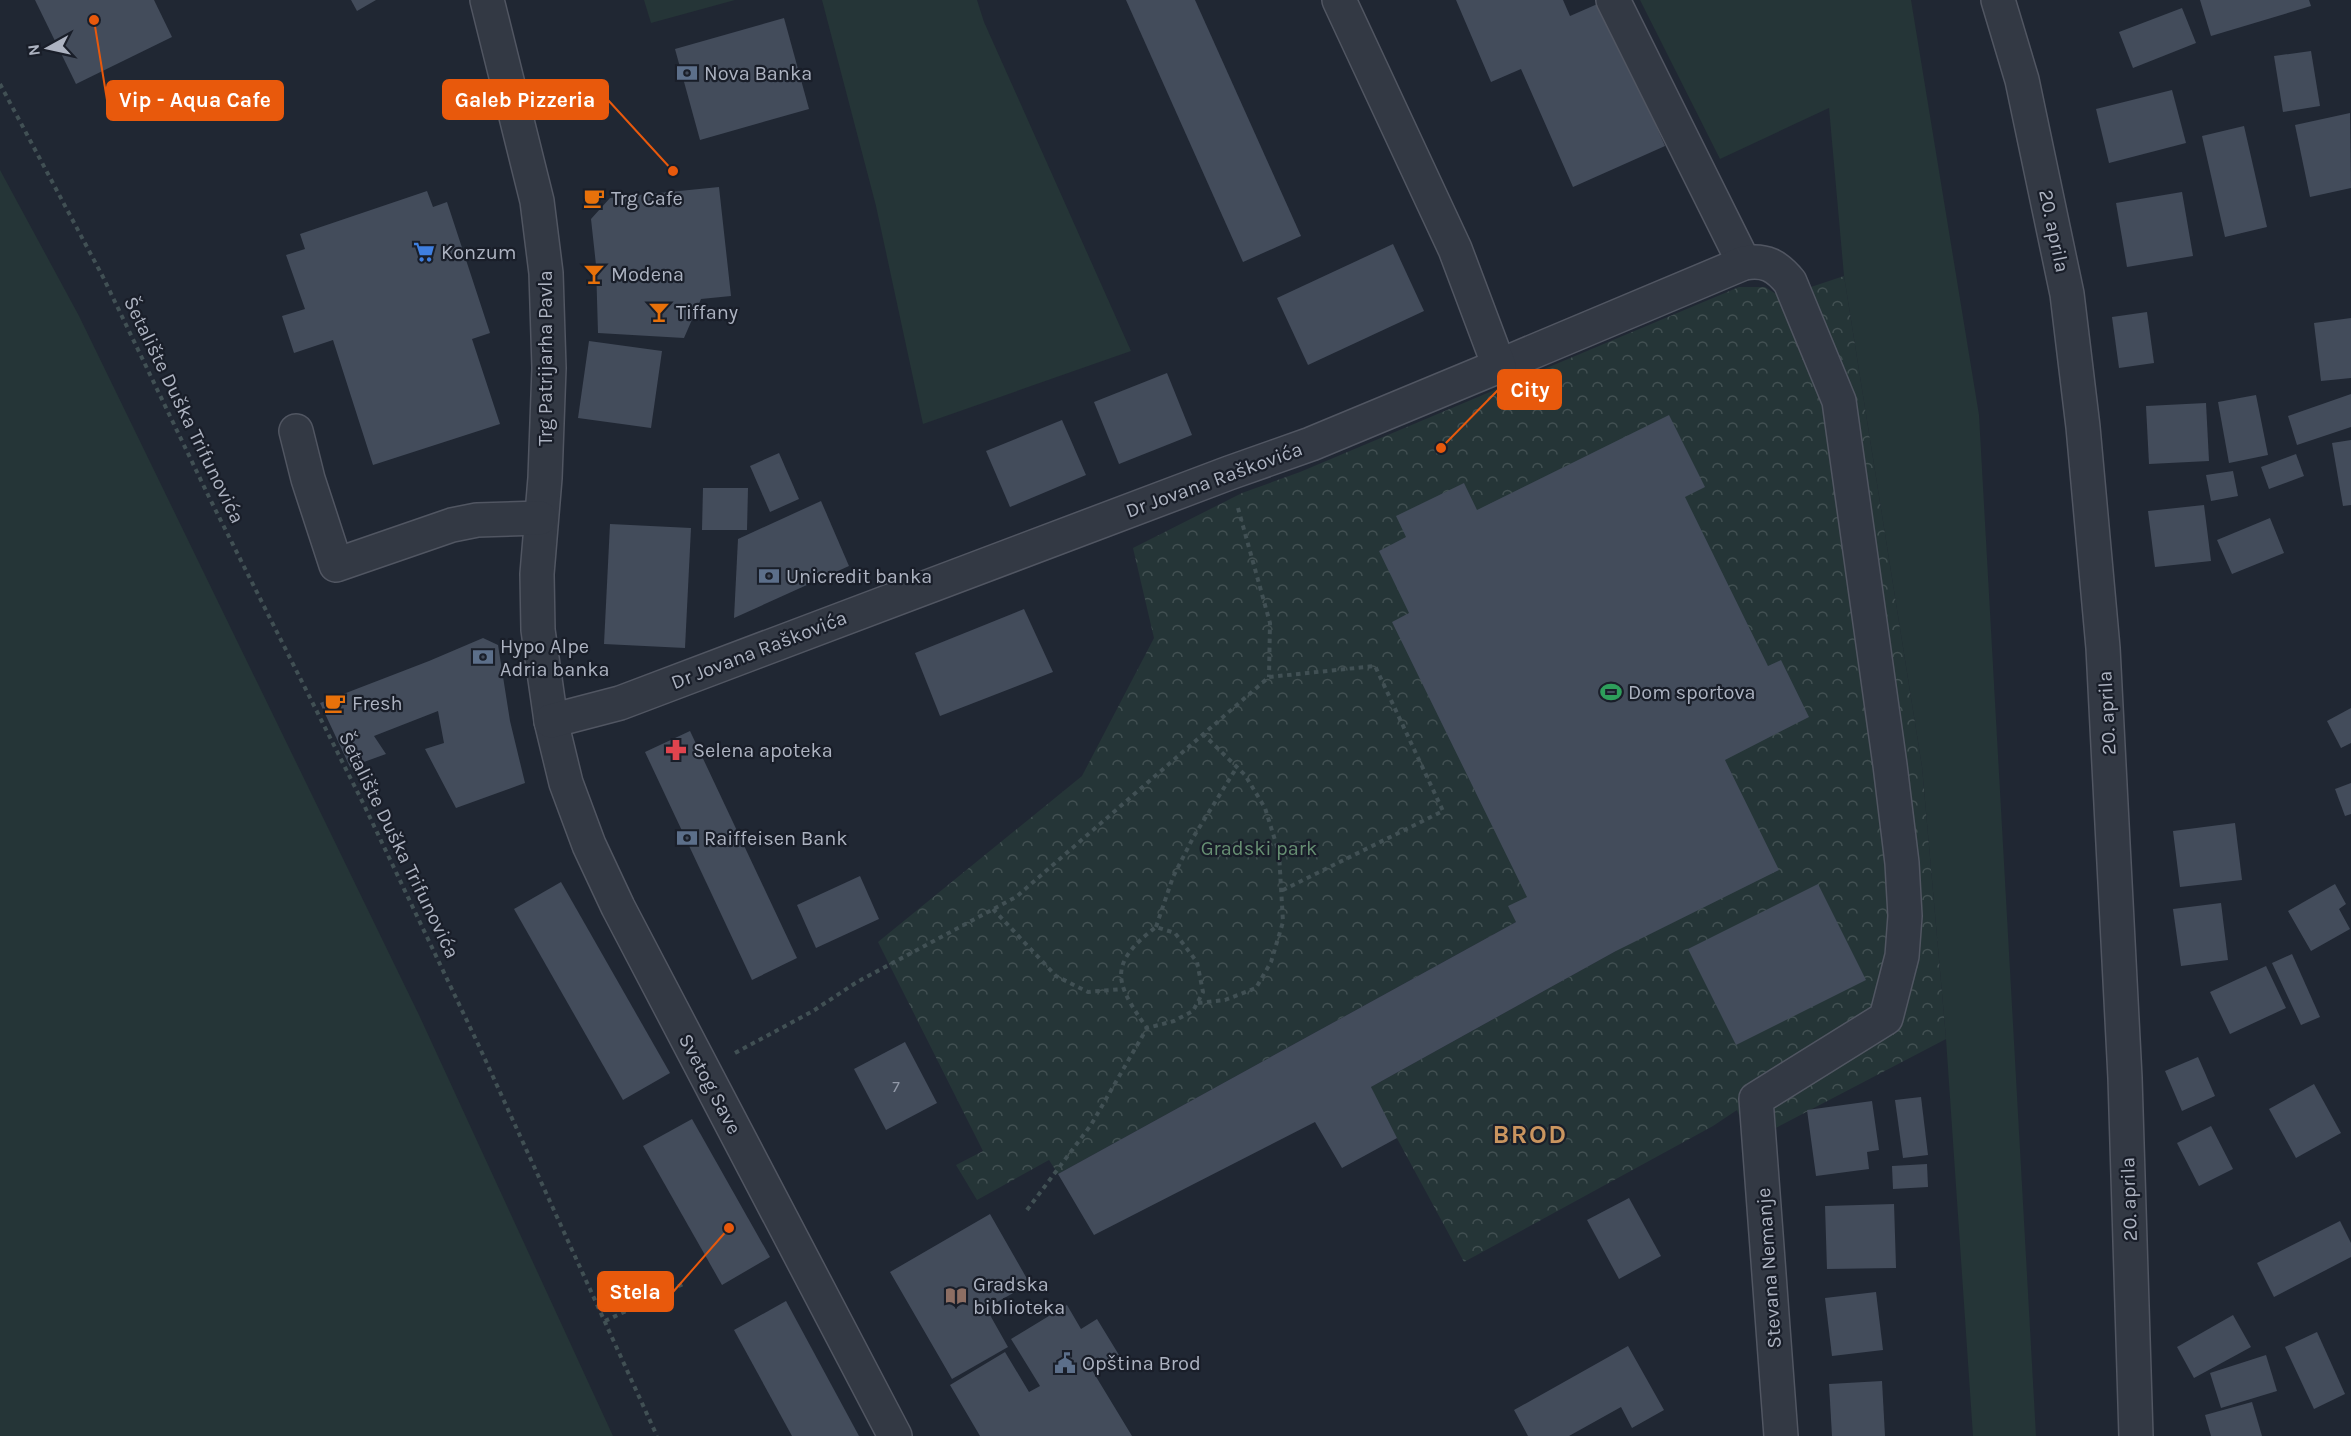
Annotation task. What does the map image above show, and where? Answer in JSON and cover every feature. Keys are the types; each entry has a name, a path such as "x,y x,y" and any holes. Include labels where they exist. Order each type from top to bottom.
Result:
{"street":[{"name":"Trg Patrijarha Pavla","path":"487,0 537,201 546,273 549,368 545,478 537,574 538,630 550,721"},
{"path":"1339,0 1455,249 1499,366"},
{"path":"1612,0 1744,263"},
{"name":"20. aprila","path":"1998,0 2022,80 2067,294 2085,450 2103,648 2125,1078 2136,1436"},
{"name":"Stevana Nemanje","path":"1744,263 1755,261 1769,263 1781,270 1790,282 1839,401 1893,787 1902,863 1905,916 1902,956 1886,1018 1756,1100 1781,1436"},
{"name":"Dr Jovana Raškovića","path":"550,721 620,703 1229,472 1311,444 1744,263"},
{"path":"296,431 308,479 336,565 452,525 477,520 540,518"},
{"name":"Svetog Save","path":"550,721 566,783 589,845 618,907 895,1436"}],"path":[{"name":"Šetalište Duška Trifunovića","path":"0,84 103,277 215,508 364,805 480,1046 657,1436"},
{"path":"1229,472 1270,622 1269,677"},
{"path":"702,1070 813,1011 857,982 1016,897 1269,677 1375,666 1443,811 1281,891"},
{"path":"1197,1003 1225,1000 1256,988 1271,962 1283,922 1279,853 1265,808 1245,775 1204,735"},
{"path":"1147,1028 1122,989 1120,968 1135,944 1156,927 1173,877 1194,836 1237,767"},
{"path":"993,909 1056,976 1088,992 1122,989"},
{"path":"1027,1210 1091,1125 1147,1028 1174,1021 1193,1011 1203,992 1197,962 1175,933 1156,927"},
{"path":"605,1321 683,1284"}],"green space":[{"path":"644,0 735,0 651,23"},
{"path":"822,0 977,0 984,22 1131,351 923,424 876,206"},
{"path":"1640,0 1911,0 1979,415 2036,1436 1973,1436 1946,1039 1922,767 1844,276 1829,108 1720,159"},
{"path":"0,170 79,316 419,1015 613,1436 0,1436"},
{"name":"Gradski park","path":"1844,276 1922,767 1946,1039 1749,1142 1737,1110 1713,1126 1464,1262 1371,1087 1616,951 1585,888 1516,922 1058,1174 1049,1160 977,1200 956,1165 983,1151 878,942 1082,776 1154,638 1133,548 1242,493 1300,472 1739,287 1765,287 1781,297"}],"building":[{"path":"35,0 154,0 172,37 76,84"},
{"path":"351,0 376,0 357,11"},
{"path":"1126,0 1195,0 1301,236 1243,262"},
{"path":"1456,0 1563,0 1570,16 1602,2 1665,146 1573,187 1521,69 1491,82"},
{"path":"2200,0 2309,0 2311,6 2211,36"},
{"path":"2182,8 2196,43 2133,68 2119,32"},
{"path":"784,18 809,109 700,140 675,49"},
{"path":"2311,51 2320,106 2283,112 2274,56"},
{"path":"2172,90 2186,143 2109,163 2096,109"},
{"path":"2350,113 2351,188 2310,197 2295,125"},
{"path":"2244,126 2267,227 2225,237 2202,136"},
{"path":"719,187 731,296 701,299 684,338 598,333 596,265 591,219 610,198"},
{"path":"427,191 433,207 447,202 490,333 472,339 500,424 373,465 333,340 294,353 282,316 305,309 286,255 305,249 300,234"},
{"path":"2182,192 2193,256 2127,267 2116,203"},
{"path":"1393,244 1424,311 1308,365 1277,298"},
{"path":"2147,312 2154,363 2119,368 2112,317"},
{"path":"2351,318 2351,378 2321,381 2314,323"},
{"path":"589,341 662,351 651,428 578,418"},
{"path":"1167,373 1192,435 1119,464 1094,402"},
{"path":"2351,394 2351,427 2297,445 2288,416"},
{"path":"2256,395 2268,455 2229,463 2218,402"},
{"path":"2206,403 2209,461 2149,464 2146,406"},
{"name":"Dom sportova","path":"1669,415 1705,487 1685,497 1768,666 1781,660 1809,717 1725,760 1779,870 1616,951 1371,1087 1397,1138 1342,1168 1315,1122 1094,1235 1058,1174 1516,922 1508,906 1527,897 1392,622 1409,613 1379,551 1406,537 1396,516 1464,483 1477,510"},
{"path":"1062,420 1086,475 1010,507 986,451"},
{"path":"2351,440 2351,505 2343,506 2332,443"},
{"path":"779,453 799,499 770,512 750,466"},
{"path":"2296,454 2304,476 2269,489 2261,467"},
{"path":"2233,471 2238,496 2211,501 2206,475"},
{"path":"703,488 748,488 747,530 702,530"},
{"path":"821,501 849,566 734,618 738,539"},
{"path":"2204,505 2211,561 2155,567 2148,511"},
{"path":"2270,518 2284,553 2232,574 2217,540"},
{"path":"610,524 691,528 685,648 604,644"},
{"path":"1024,609 1053,672 940,716 915,653"},
{"path":"483,638 498,645 510,721 525,783 456,808 425,749 444,743 438,711 374,736 386,754 350,767 320,703"},
{"path":"2351,708 2351,743 2341,748 2327,721"},
{"path":"690,731 797,958 752,980 645,752"},
{"path":"2351,783 2351,814 2345,816 2335,789"},
{"path":"2235,823 2242,880 2180,887 2173,831"},
{"path":"860,876 879,919 816,948 797,905"},
{"path":"561,882 670,1073 623,1100 514,909"},
{"path":"1818,884 1866,980 1736,1045 1688,949"},
{"path":"2335,884 2346,904 2339,909 2350,929 2311,951 2288,911"},
{"path":"2221,903 2228,960 2181,966 2173,909"},
{"path":"2292,954 2320,1017 2301,1025 2272,963"},
{"path":"2266,966 2286,1008 2230,1034 2210,992"},
{"path":"905,1042 937,1103 886,1130 854,1069"},
{"path":"2198,1057 2215,1096 2182,1111 2165,1071"},
{"path":"2314,1084 2341,1133 2296,1158 2269,1109"},
{"path":"1921,1097 1928,1155 1903,1158 1895,1100"},
{"path":"1872,1101 1879,1150 1867,1152 1869,1169 1816,1176 1807,1110"},
{"path":"692,1119 770,1257 722,1285 643,1146"},
{"path":"2211,1126 2233,1169 2199,1186 2177,1143"},
{"path":"1927,1164 1928,1187 1893,1189 1892,1166"},
{"path":"1629,1198 1661,1256 1619,1279 1587,1220"},
{"path":"1894,1204 1896,1268 1827,1269 1825,1206"},
{"name":"Gradska biblioteka","path":"990,1214 1030,1284 986,1308 1008,1347 952,1379 890,1272"},
{"path":"2340,1221 2351,1243 2351,1257 2274,1297 2257,1263"},
{"path":"1876,1292 1883,1350 1832,1356 1825,1298"},
{"path":"786,1301 859,1436 792,1436 734,1330"},
{"name":"Opština Brod","path":"1067,1305 1081,1329 1097,1319 1119,1355 1092,1370 1132,1436 980,1436 950,1385 1005,1352 1029,1392 1040,1386 1011,1339"},
{"path":"2233,1315 2251,1347 2194,1378 2177,1347"},
{"path":"2317,1332 2345,1394 2314,1409 2285,1347"},
{"path":"1628,1346 1664,1410 1632,1428 1621,1407 1569,1436 1528,1436 1514,1410"},
{"path":"2266,1355 2277,1391 2221,1408 2210,1373"},
{"path":"1882,1381 1885,1436 1832,1436 1829,1384"},
{"path":"2252,1402 2262,1436 2211,1436 2205,1415"}],"place":[{"name":"Vip - Aqua Cafe","path":"94,20"},
{"name":"Nova Banka","path":"687,73"},
{"name":"Galeb Pizzeria","path":"673,171"},
{"name":"Trg Cafe","path":"594,198"},
{"name":"Konzum","path":"424,252"},
{"name":"Modena","path":"594,274"},
{"name":"Tiffany","path":"659,312"},
{"name":"City","path":"1441,448"},
{"name":"Unicredit banka","path":"769,576"},
{"name":"Hypo Alpe Adria banka","path":"483,657"},
{"name":"Dom sportova","path":"1611,692"},
{"name":"Fresh","path":"335,703"},
{"name":"Selena apoteka","path":"676,750"},
{"name":"Raiffeisen Bank","path":"687,838"},
{"name":"Stela","path":"729,1228"},
{"name":"Gradska biblioteka","path":"956,1296"},
{"name":"Opština Brod","path":"1065,1363"}],"district":[{"name":"BROD","path":"1530,1134"}]}
